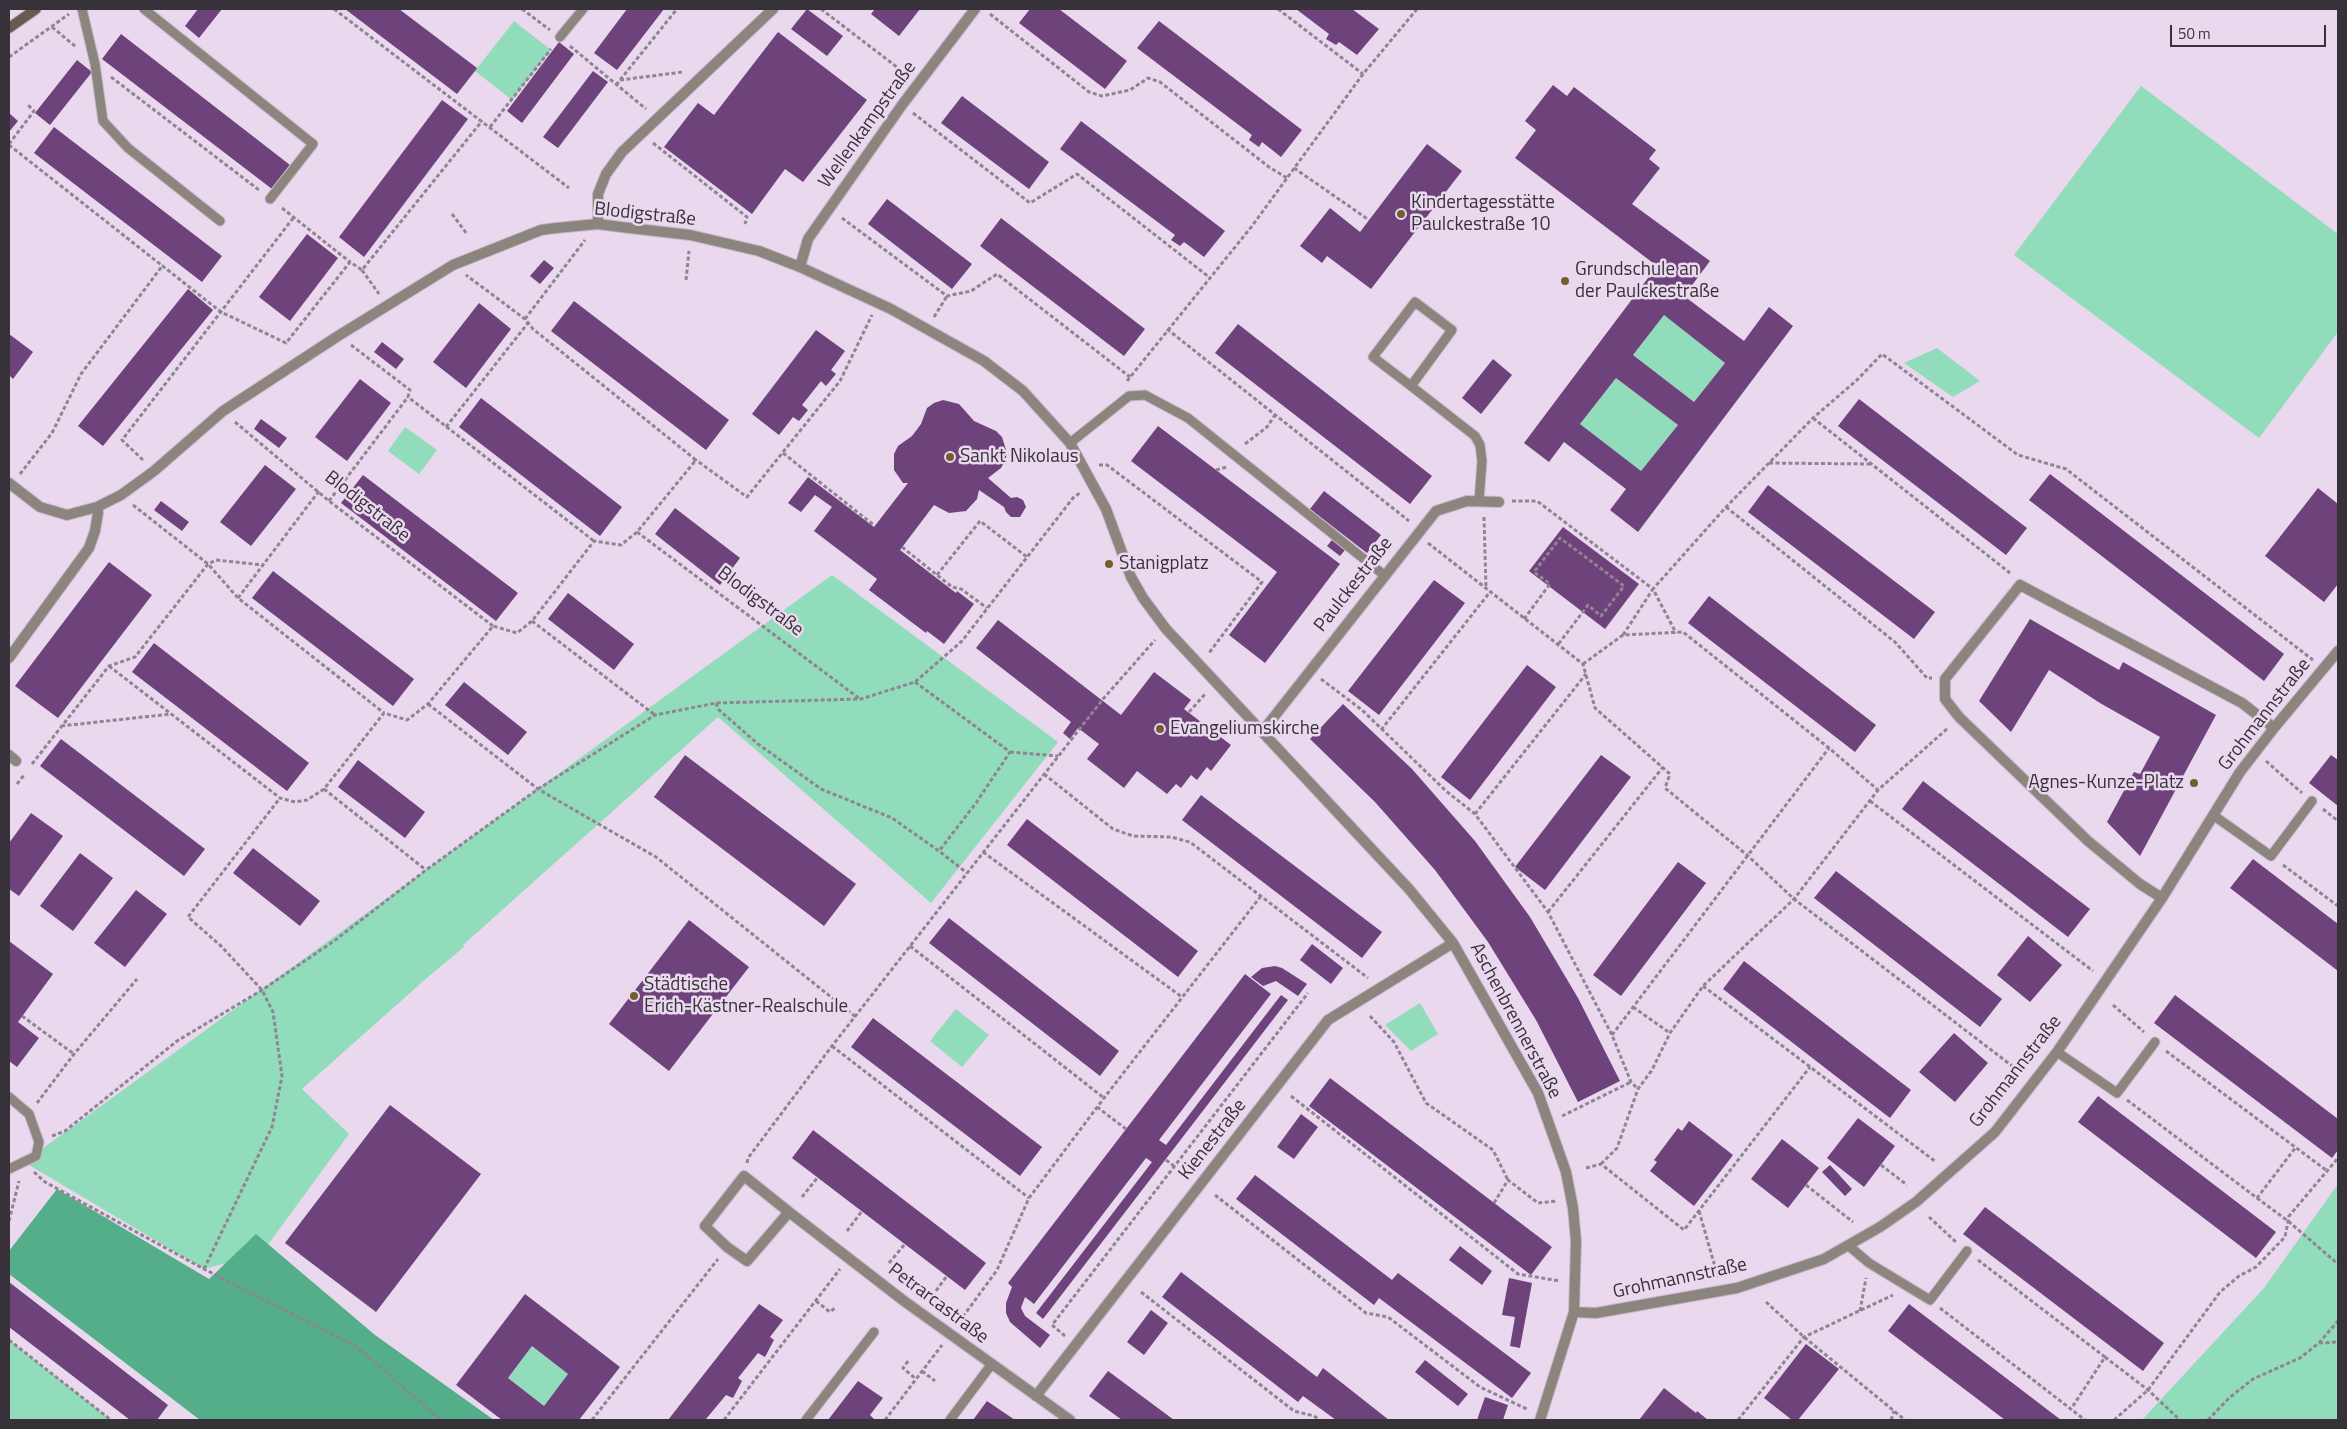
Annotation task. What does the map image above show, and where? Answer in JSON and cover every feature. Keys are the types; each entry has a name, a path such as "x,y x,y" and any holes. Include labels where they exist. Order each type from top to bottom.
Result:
{"main road":[{"path":"9,28 36,9"}],"street":[{"path":"598,224 598,194 606,174 622,152 656,117 773,9"},
{"name":"Wellenkampstraße","path":"800,267 808,239 902,106 975,9"},
{"name":"Blodigstraße","path":"10,484 40,507 67,515 97,507 121,496 224,411 338,336 453,265 541,230 598,224 690,235 759,251 800,267 878,303 927,329"},
{"path":"927,329 984,361 1011,381 1044,413 1070,443 1106,509 1132,577 1143,598 1166,629 1262,732"},
{"name":"Paulckestraße","path":"1262,732 1417,532 1436,511 1467,501 1499,502"},
{"path":"9,658 89,548 95,531 97,507"},
{"path":"2162,898 2140,884 2088,841 1960,717 1945,699 1945,679 2020,586 2242,703 2274,728"},
{"name":"Grohmannstraße","path":"1574,1312 1596,1313 1723,1292 1824,1259 1849,1246 1916,1202 1995,1132 2057,1052 2162,898 2240,772 2338,651"},
{"name":"Aschenbrennerstraße","path":"1262,732 1409,890 1453,943 1538,1093 1566,1172 1574,1208 1576,1241 1574,1312 1540,1420"},
{"name":"Kienestraße","path":"1036,1396 1328,1020 1453,943"},
{"path":"744,1176 705,1226 727,1247 747,1261 789,1212"},
{"name":"Petrarcastraße","path":"744,1176 848,1258 991,1365 1070,1420"}],"lane":[{"path":"82,9 95,64 103,121 128,148 220,221"},
{"path":"144,9 313,144 270,199"},
{"path":"560,38 583,9"},
{"path":"1411,386 1452,330 1415,302 1374,357 1411,386 1475,436 1480,445 1482,461 1481,501"},
{"path":"1070,443 1128,396 1145,395 1188,418 1384,575"},
{"path":"2213,815 2272,856 2312,801"},
{"path":"2057,1052 2118,1093 2155,1042"},
{"path":"9,1097 28,1114 39,1142 36,1156 9,1169"},
{"path":"1849,1246 1869,1263 1930,1300 1967,1251"},
{"path":"806,1420 874,1332"},
{"path":"950,1420 991,1365"}],"path":[{"path":"9,57 75,9"},
{"path":"334,9 569,188"},
{"path":"522,9 656,117"},
{"path":"616,85 677,9"},
{"path":"821,9 919,84"},
{"path":"984,9 1089,92 1102,96 1130,90 1148,78 1160,82 1269,167 1287,178"},
{"path":"1278,9 1363,74"},
{"path":"1125,384 1167,329 1252,226 1363,74 1417,9"},
{"path":"52,27 95,64 362,270 386,306"},
{"path":"490,127 560,38"},
{"path":"620,80 708,69"},
{"path":"28,105 34,111 9,144 221,312 286,343 350,262"},
{"path":"902,106 1030,203 1077,174 1209,277"},
{"path":"362,270 482,121"},
{"path":"641,134 746,217 745,224"},
{"path":"1294,168 1369,220"},
{"path":"830,209 947,296"},
{"path":"452,214 467,234"},
{"path":"154,470 122,440 294,217"},
{"path":"446,427 598,224"},
{"path":"686,280 690,235"},
{"path":"10,484 52,433 81,374 163,265"},
{"path":"453,265 526,321 694,460 747,497 840,381 878,303"},
{"path":"927,329 947,296 971,291 997,274 1130,377"},
{"path":"1167,329 1486,589 1557,646 1583,664 1595,708 1670,774 1665,788 1748,855 1794,898 2020,1072"},
{"path":"328,501 408,397 410,390 338,336"},
{"path":"1583,664 1623,635 1653,589 1726,507 1813,418 1857,380 1882,354 2018,455 2066,468 2323,668"},
{"path":"408,397 594,541 622,545 637,532 694,460"},
{"name":"Blodigstraße","path":"224,411 251,438 319,491 328,501 493,626 517,634 532,621"},
{"path":"1813,418 2007,569 2020,586"},
{"path":"783,453 875,526"},
{"path":"1769,463 1872,464"},
{"path":"1083,466 1107,465 1262,582 1199,665"},
{"path":"39,1142 65,1130 177,1041 262,990 334,941 426,870 538,789 655,715 716,703 861,699 915,682 962,641 1073,498 1093,483"},
{"path":"238,598 319,491"},
{"path":"121,496 208,564 238,598 384,713 407,720 428,704 493,626"},
{"path":"1499,502 1537,500 1653,589 1676,633"},
{"path":"1481,501 1486,589"},
{"path":"1726,507 1895,642 1927,678 1945,679"},
{"path":"937,576 980,520 1027,557"},
{"name":"Blodigstraße","path":"637,532 861,699"},
{"path":"1524,619 1550,584 1534,572 1560,538 1624,586 1601,616 1588,605 1557,646"},
{"path":"594,541 532,621 655,715"},
{"path":"902,547 937,576 987,608"},
{"path":"17,784 109,666 135,657 208,564 216,560 263,565"},
{"path":"1382,730 1490,592"},
{"path":"744,1176 748,1158 832,1046 1103,699 1166,629"},
{"path":"1623,635 1683,632 1829,748 1878,790"},
{"path":"109,666 280,798 295,802 307,800 324,789 384,713"},
{"path":"1310,671 1362,710 1446,791 1474,814 1548,912 1612,1035 1631,1082 1638,1089"},
{"path":"1474,814 1586,674"},
{"path":"915,682 1010,752 1058,756"},
{"path":"1189,712 1206,693"},
{"path":"716,703 718,709 758,744 821,790 892,818 939,851 967,874"},
{"path":"428,704 538,789 656,857 856,1017"},
{"path":"61,726 171,714"},
{"path":"1586,1168 1601,1164 1618,1148 1638,1089 1652,1070 1670,1033 1703,986 1794,898 1878,790 1960,717"},
{"path":"1612,1035 1829,748"},
{"path":"939,851 976,803 1010,752"},
{"path":"1548,912 1663,767"},
{"path":"1044,774 1113,829 1132,836 1171,838 1190,842 1381,987"},
{"path":"324,789 426,870"},
{"path":"204,1269 272,1127 282,1076 273,1012 262,990 222,946 188,917 280,798"},
{"path":"1870,801 2093,971"},
{"path":"983,852 1182,998"},
{"path":"2272,856 2338,906"},
{"path":"885,1420 997,1270 1029,1198 1097,1107 1262,896"},
{"path":"910,946 1104,1098"},
{"path":"28,1114 74,1054 137,979"},
{"path":"1703,986 1936,1162"},
{"path":"1076,1345 1052,1325 1308,993"},
{"path":"2113,1004 2155,1042 2326,1170"},
{"path":"1633,1007 1670,1033"},
{"path":"22,1016 74,1054"},
{"path":"1370,1016 1394,1042 1426,1103 1493,1150 1508,1180 1538,1203 1557,1201"},
{"path":"832,1046 1029,1198"},
{"path":"1601,1164 1684,1230 1810,1067"},
{"path":"1548,1123 1631,1082"},
{"path":"2118,1093 2288,1221 2338,1264"},
{"path":"1291,1096 1518,1274 1560,1281"},
{"path":"1097,1107 1126,1129"},
{"path":"2257,1198 2296,1147"},
{"path":"2114,1420 2148,1390 2220,1292 2239,1276 2256,1266 2285,1237 2289,1216 2338,1158"},
{"path":"1166,1160 1174,1166"},
{"path":"9,1221 24,1162 45,1182 204,1269 357,1347 441,1420"},
{"path":"1881,1165 1907,1185"},
{"path":"802,1197 818,1178"},
{"path":"1494,1202 1508,1180"},
{"path":"1806,1185 1853,1222"},
{"path":"1215,1195 1366,1313 1388,1317 1480,1387 1529,1410"},
{"path":"847,1231 862,1211"},
{"path":"1699,1211 1723,1292"},
{"path":"1929,1217 1967,1251 2148,1390 2180,1420"},
{"path":"889,1263 905,1244"},
{"path":"592,1420 727,1247"},
{"path":"724,1420 848,1258"},
{"path":"1860,1311 1869,1263"},
{"path":"932,1296 947,1276"},
{"path":"1738,1420 1804,1337 1909,1287"},
{"path":"1141,1292 1294,1411 1314,1416 1320,1420"},
{"path":"1930,1300 2085,1420"},
{"path":"816,1301 830,1312 836,1307"},
{"path":"1766,1302 1804,1337 1906,1420"},
{"path":"2208,1420 2229,1398 2253,1379 2300,1358 2319,1343 2338,1321"},
{"path":"9,1340 111,1420"},
{"path":"2319,1343 2338,1342"},
{"path":"2071,1409 2105,1357"},
{"path":"908,1360 903,1368 916,1379"},
{"path":"922,1371 935,1380"},
{"path":"1891,1420 1894,1411"}],"green space":[{"path":"514,21 551,50 512,100 475,71"},
{"path":"2141,86 2338,234 2338,332 2259,438 2014,255"},
{"path":"1664,315 1725,363 1694,402 1633,355"},
{"path":"1937,348 1980,381 1953,397 1904,363"},
{"path":"1616,378 1678,425 1641,471 1580,424"},
{"path":"405,427 437,450 419,474 388,451"},
{"path":"832,575 1058,742 931,903 718,717 463,945 464,947 302,1089 349,1134 261,1254 204,1269 24,1162"},
{"path":"1420,1003 1438,1034 1411,1051 1385,1025"},
{"path":"956,1009 989,1035 962,1067 930,1041"},
{"path":"2338,1184 2338,1420 2142,1420 2264,1288"},
{"path":"57,1189 209,1279 256,1234 375,1335 494,1420 200,1420 9,1274 9,1251"},
{"path":"9,1340 111,1420 9,1420"},
{"path":"532,1346 568,1374 544,1406 508,1378"}],"building":[{"path":"198,9 222,9 199,38 185,26"},
{"path":"345,9 399,9 477,68 457,94"},
{"path":"627,9 664,9 617,70 594,53"},
{"path":"807,9 843,36 827,56 791,29"},
{"path":"875,9 920,9 899,36 871,14"},
{"path":"1030,9 1059,9 1127,61 1105,89 1019,23"},
{"path":"1296,9 1352,9 1379,29 1357,55 1339,42 1336,45 1326,39 1329,34"},
{"path":"1159,21 1302,130 1281,157 1262,142 1259,147 1249,140 1252,135 1137,48"},
{"path":"778,32 867,100 803,182 785,169 752,214 664,147 698,103 714,115"},
{"path":"121,34 290,165 272,189 102,59"},
{"path":"559,42 574,54 522,123 507,111"},
{"path":"77,60 92,72 50,125 35,113"},
{"path":"593,71 608,82 558,148 543,137"},
{"name":"Grundschule an der Paulckestraße","path":"1553,85 1567,96 1574,87 1656,150 1649,159 1660,168 1632,204 1710,261 1684,296 1744,341 1769,307 1793,326 1638,532 1610,510 1626,489 1564,442 1549,462 1524,443 1657,266 1515,158 1536,130 1525,121","holes":["1664,315 1725,363 1694,402 1633,355","1616,378 1678,425 1641,471 1580,424"]},
{"path":"962,96 1049,162 1029,189 941,123"},
{"path":"442,100 468,119 364,257 339,237"},
{"path":"9,113 18,121 9,132"},
{"path":"1081,121 1225,231 1204,257 1184,242 1180,246 1171,240 1175,235 1060,149"},
{"path":"54,127 222,256 202,282 34,153"},
{"name":"Kindertagesstätte Paulckestraße 10","path":"1427,144 1462,171 1371,289 1327,256 1322,263 1300,246 1330,208 1360,232"},
{"path":"887,199 972,264 952,289 868,224"},
{"path":"1001,218 1145,329 1124,356 980,246"},
{"path":"307,234 338,258 290,321 259,297"},
{"path":"544,260 554,268 540,284 530,276"},
{"path":"188,289 213,310 103,446 78,426"},
{"path":"574,301 729,420 706,450 551,331"},
{"path":"479,303 511,329 466,388 433,362"},
{"path":"1238,324 1432,476 1410,504 1215,353"},
{"path":"816,330 845,351 831,370 836,374 826,386 821,381 802,405 808,410 799,421 793,417 779,435 752,414"},
{"path":"9,334 33,352 13,379 9,375"},
{"path":"382,342 404,359 396,369 374,352"},
{"path":"1493,359 1512,375 1481,414 1462,398"},
{"path":"360,379 391,403 347,461 315,437"},
{"path":"481,398 622,507 600,536 459,427"},
{"path":"1859,399 2027,528 2006,555 1838,426"},
{"path":"943,400 959,404 974,421 996,431 1002,437 1007,453 1005,461 1001,468 988,478 1011,498 1017,497 1023,500 1026,507 1020,517 1011,517 1004,507 979,490 977,499 966,511 949,513 934,505 900,550 956,593 957,591 974,604 944,644 927,631 926,633 869,590 877,579 814,531 832,507 815,495 801,512 788,503 808,477 874,527 908,483 903,483 894,470 894,454 898,446 912,436 921,424 927,408"},
{"path":"261,419 287,438 279,448 254,429"},
{"path":"1158,426 1340,564 1265,663 1229,635 1277,572 1131,461"},
{"path":"265,465 296,489 251,546 220,522"},
{"path":"2050,474 2284,654 2264,681 2029,500"},
{"path":"363,475 518,593 496,621 341,503"},
{"path":"1768,485 1935,612 1914,639 1748,512"},
{"path":"2318,488 2338,504 2338,584 2324,602 2265,556"},
{"path":"1324,491 1381,535 1367,553 1310,509"},
{"path":"161,501 189,522 182,531 154,510"},
{"path":"675,508 740,558 720,585 655,534"},
{"path":"1563,527 1639,584 1605,629 1529,571"},
{"path":"1332,540 1345,550 1340,556 1327,546"},
{"path":"109,562 152,595 58,718 15,686"},
{"path":"273,571 414,679 393,706 252,598"},
{"path":"1434,580 1465,603 1379,715 1348,691"},
{"path":"568,593 634,644 614,670 548,619"},
{"path":"1709,596 1876,725 1855,752 1688,623"},
{"path":"2030,619 2119,670 2123,662 2216,715 2140,856 2107,822 2134,772 2140,774 2160,737 2100,703 2049,670 2011,732 1979,701"},
{"name":"Evangeliumskirche","path":"998,620 1121,715 1154,672 1191,700 1184,709 1231,745 1211,771 1207,767 1197,780 1191,775 1181,788 1176,784 1167,794 1137,771 1124,788 1087,759 1099,744 1078,728 1070,739 1063,733 1071,722 976,648"},
{"path":"154,643 309,763 287,791 132,672"},
{"path":"1527,665 1556,687 1470,800 1441,777"},
{"path":"464,682 527,732 508,755 445,705"},
{"path":"1343,704 1412,769 1475,841 1530,917 1578,998 1620,1081 1578,1102 1536,1020 1488,942 1435,870 1375,802 1310,739"},
{"path":"61,739 205,849 184,876 40,766"},
{"path":"685,755 856,884 824,926 654,797"},
{"path":"1601,755 1631,777 1545,890 1515,867"},
{"path":"2331,755 2338,760 2338,806 2309,783"},
{"path":"358,760 425,812 405,838 338,787"},
{"path":"1923,781 2090,909 2068,937 1902,809"},
{"path":"1201,795 1382,932 1362,958 1182,820"},
{"path":"31,813 63,836 19,896 9,889 9,843"},
{"path":"1027,819 1198,951 1178,977 1007,845"},
{"path":"253,848 320,901 300,926 233,873"},
{"path":"80,853 113,878 73,931 40,906"},
{"path":"2253,859 2338,924 2338,971 2230,888"},
{"path":"1678,862 1706,883 1621,996 1593,975"},
{"path":"1836,871 2002,999 1980,1027 1814,898"},
{"path":"136,890 167,914 125,967 94,943"},
{"path":"949,918 1119,1051 1100,1076 929,943"},
{"path":"689,920 749,967 669,1071 609,1024"},
{"path":"2028,936 2062,965 2030,1002 1997,975"},
{"path":"9,941 53,974 18,1022 39,1038 17,1067 9,1061"},
{"path":"1312,944 1343,968 1331,984 1300,960"},
{"path":"1744,961 1911,1090 1890,1118 1723,989"},
{"path":"1275,966 1282,968 1307,984 1298,996 1276,981 1263,986 1251,977 1262,968"},
{"path":"1245,974 1271,994 1159,1140 1166,1145 1281,995 1288,1000 1043,1319 1036,1313 1152,1162 1146,1158 1034,1304 1025,1297 1021,1308 1025,1316 1050,1335 1040,1348 1010,1322 1006,1313 1006,1303 1012,1287 1008,1283"},
{"path":"2175,995 2338,1119 2338,1150 2332,1158 2154,1023"},
{"path":"873,1018 1042,1147 1020,1176 851,1047"},
{"path":"1954,1033 1988,1063 1955,1102 1919,1072"},
{"path":"1330,1078 1552,1247 1531,1275 1309,1106"},
{"path":"2098,1096 2276,1232 2256,1258 2078,1122"},
{"path":"390,1105 481,1174 376,1312 285,1243"},
{"path":"1301,1114 1318,1127 1294,1159 1277,1147"},
{"path":"1858,1118 1895,1146 1864,1187 1827,1158"},
{"path":"1689,1121 1733,1155 1694,1206 1650,1171 1657,1162 1654,1160 1678,1128 1682,1131"},
{"path":"813,1130 986,1263 965,1290 792,1158"},
{"path":"1782,1139 1819,1168 1788,1208 1751,1179"},
{"path":"1830,1165 1852,1189 1845,1196 1822,1172"},
{"path":"1255,1175 1392,1280 1398,1273 1531,1373 1512,1398 1379,1298 1374,1305 1236,1199"},
{"path":"1985,1207 2164,1343 2143,1371 1963,1234"},
{"path":"1460,1246 1492,1271 1482,1285 1449,1260"},
{"path":"1181,1272 1317,1377 1323,1368 1389,1420 1336,1420 1303,1396 1298,1402 1162,1297"},
{"path":"1509,1278 1532,1283 1520,1348 1510,1346 1515,1317 1502,1315"},
{"path":"9,1282 168,1405 157,1420 130,1420 9,1327"},
{"path":"525,1294 620,1367 579,1420 502,1420 456,1385","holes":["532,1346 568,1374 544,1406 508,1378"]},
{"path":"759,1304 783,1320 770,1337 774,1340 765,1357 758,1353 738,1378 742,1381 733,1398 726,1395 706,1419 708,1420 668,1420"},
{"path":"1909,1304 2061,1420 2005,1420 1888,1331"},
{"path":"1151,1310 1168,1323 1144,1355 1127,1342"},
{"path":"1806,1344 1839,1369 1798,1420 1792,1420 1764,1398"},
{"path":"1425,1360 1468,1394 1458,1406 1415,1372"},
{"path":"1108,1371 1174,1420 1122,1420 1089,1396"},
{"path":"858,1381 883,1398 870,1415 874,1419 828,1420"},
{"path":"1664,1388 1696,1413 1697,1411 1708,1420 1639,1420"},
{"path":"1485,1397 1508,1405 1503,1420 1477,1420"},
{"path":"987,1401 1015,1420 973,1420"}],"place":[{"name":"Kindertagesstätte Paulckestraße 10","path":"1401,214"},
{"name":"Grundschule an der Paulckestraße","path":"1565,281"},
{"name":"Sankt Nikolaus","path":"950,457"},
{"name":"Stanigplatz","path":"1109,564"},
{"name":"Evangeliumskirche","path":"1160,729"},
{"name":"Agnes-Kunze-Platz","path":"2194,783"},
{"name":"Städtische Erich-Kästner-Realschule","path":"634,996"}]}
